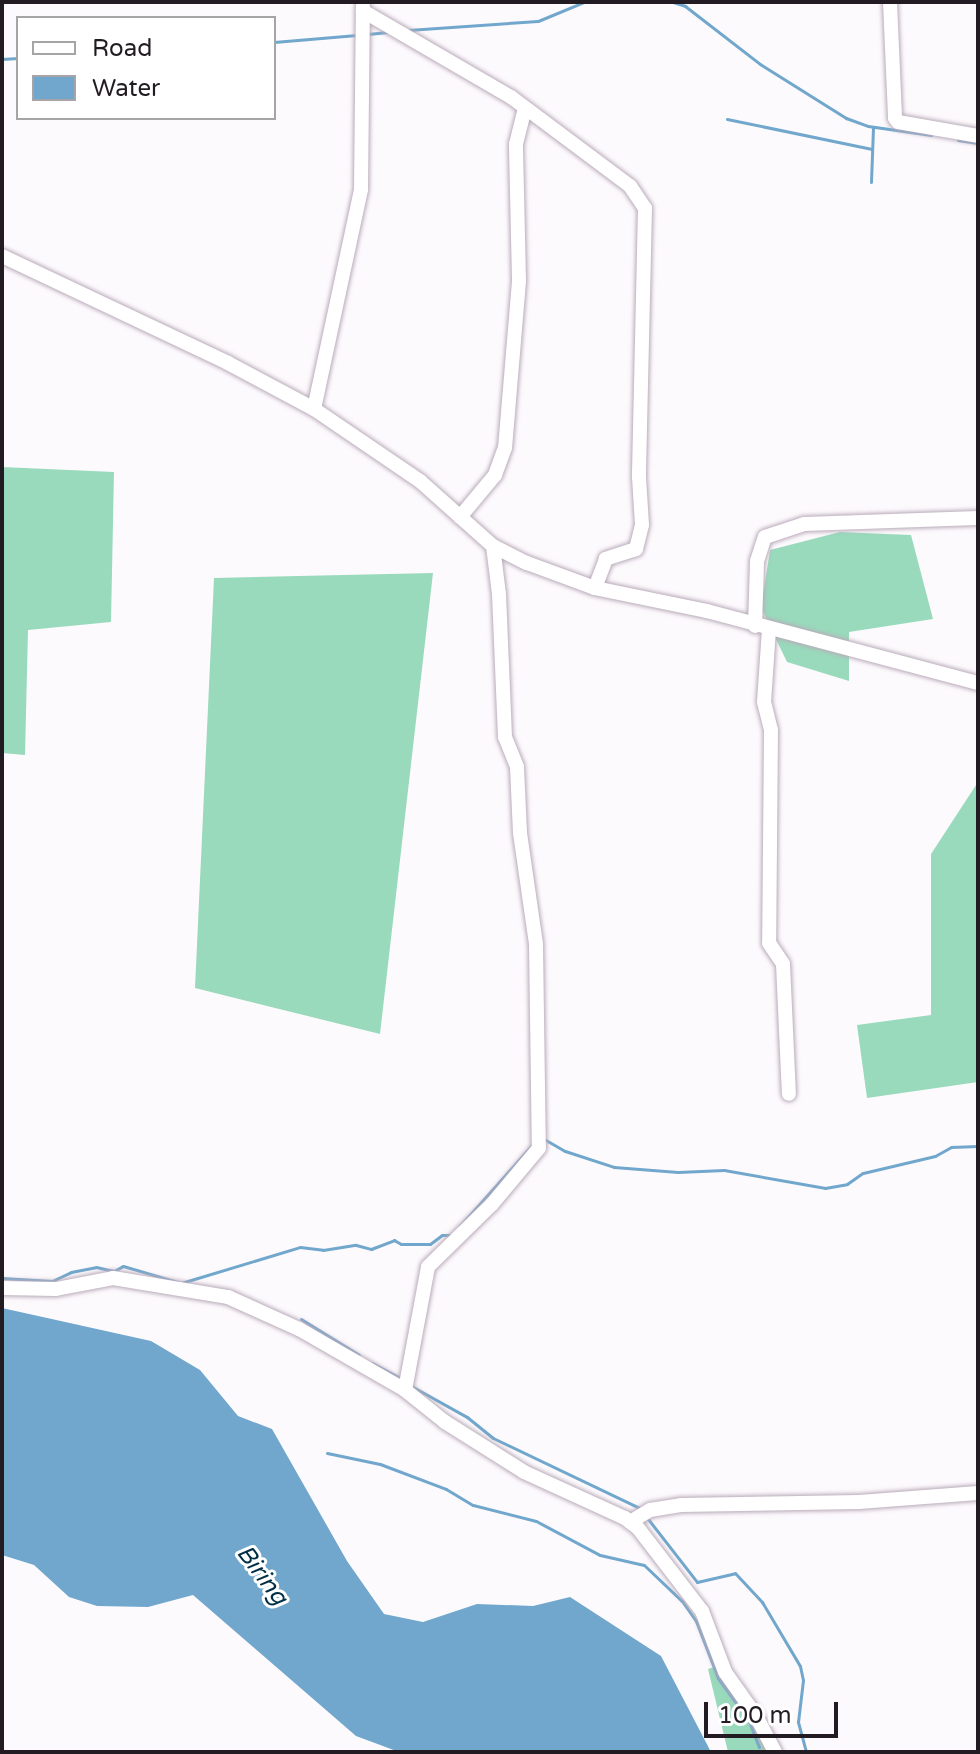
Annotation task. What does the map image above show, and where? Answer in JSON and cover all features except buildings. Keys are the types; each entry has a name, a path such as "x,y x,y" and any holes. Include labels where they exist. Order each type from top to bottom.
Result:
{"street":[{"path":"890,2 895,118 898,122 978,136"},
{"path":"363,6 525,108 630,186 645,208 639,477 642,525 636,549 606,559 595,588"},
{"path":"314,409 361,189 363,6"},
{"path":"460,517 495,475 505,448 519,280 516,144 525,108"},
{"path":"2,256 228,363 314,409 420,481 493,546 595,588 707,611 978,683"},
{"path":"789,1094 783,964 780,956 770,951 768,935 771,730 764,702 757,561 765,537 804,524 978,518"},
{"path":"405,1390 428,1267 492,1204 539,1148 536,944 520,833 517,767 505,737 499,594 493,546"},
{"path":"2,1288 56,1289 113,1278 228,1297 299,1329 405,1390 445,1422 524,1472 630,1522 702,1611 725,1672 756,1716 775,1752"},
{"path":"630,1522 650,1510 681,1505 830,1503 978,1493"}],"green space":[{"path":"2,467 114,472 111,622 28,630 25,755 2,753"},
{"path":"840,532 911,535 933,619 849,632 849,681 787,662 761,608 770,550"},
{"path":"433,573 380,1034 195,988 214,578"},
{"path":"978,782 978,1082 867,1098 857,1025 931,1015 931,854"},
{"path":"722,1665 772,1752 728,1752 708,1669"}],"water":[{"name":"Biring","path":"2,1308 151,1341 200,1370 238,1416 272,1429 347,1561 384,1614 423,1622 477,1604 533,1606 570,1597 661,1656 711,1752 399,1752 356,1736 193,1595 148,1607 97,1606 69,1597 34,1565 2,1555"}],"waterway":[{"path":"408,30 538,21 584,2"},
{"path":"673,2 685,6 760,64 846,118 868,126 931,135"},
{"path":"368,34 388,32"},
{"path":"276,42 357,35"},
{"path":"2,59 16,58"},
{"path":"727,119 872,149"},
{"path":"871,182 873,127"},
{"path":"958,140 978,143"},
{"path":"544,1139 565,1151 614,1167 678,1172 724,1170 825,1188 847,1184 863,1173 935,1156 951,1147 978,1146"},
{"path":"459,1227 533,1144"},
{"path":"2,1278 52,1281 71,1272 96,1267 114,1271 123,1266 181,1283 300,1247 323,1250 356,1245 371,1249 394,1240 401,1244 430,1244 442,1235 451,1235"},
{"path":"301,1319 359,1355"},
{"path":"372,1363 400,1378"},
{"path":"413,1387 467,1417 493,1438 642,1509"},
{"path":"327,1453 380,1464 446,1489 473,1505 536,1521 600,1555 644,1565 682,1601 696,1621 718,1678 749,1721 759,1747"},
{"path":"648,1519 697,1582 735,1573 762,1602 800,1666 803,1680 798,1722 806,1752"}]}
